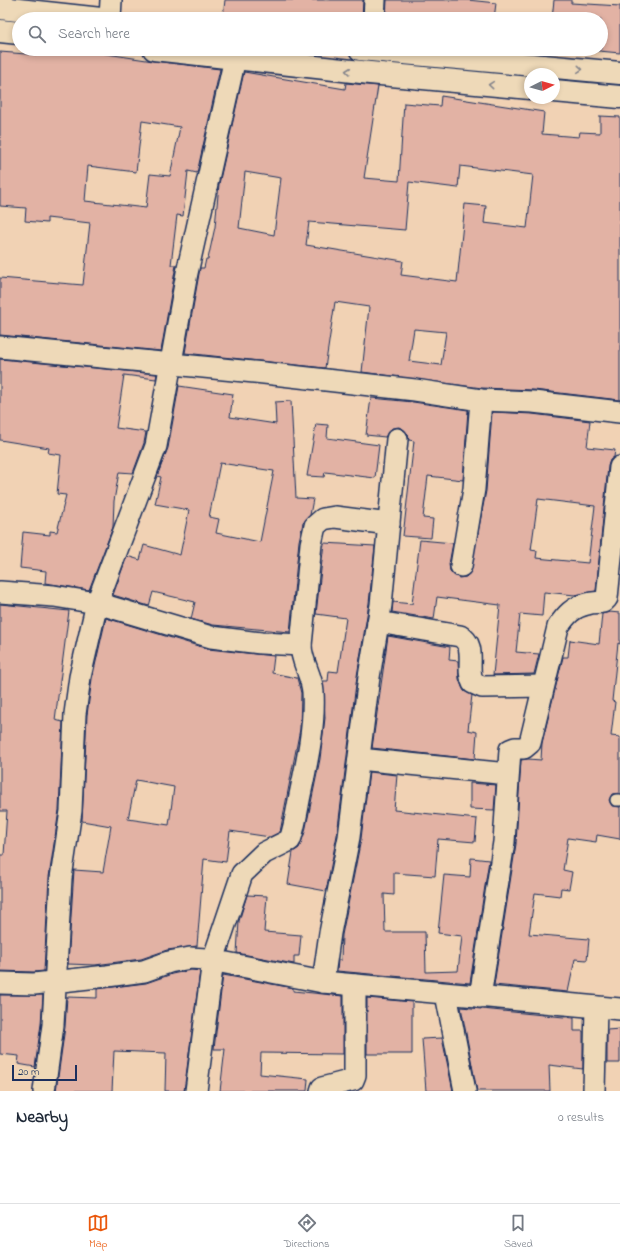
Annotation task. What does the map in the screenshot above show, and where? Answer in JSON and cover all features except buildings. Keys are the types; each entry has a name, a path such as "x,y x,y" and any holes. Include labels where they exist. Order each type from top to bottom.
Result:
{"street":[{"path":"110,12 111,0"},
{"path":"374,12 375,0"},
{"path":"0,8 37,12"},
{"path":"0,31 12,32"},
{"path":"217,56 370,73 524,87"},
{"path":"369,56 370,73"},
{"path":"442,56 620,73"},
{"path":"44,1091 53,1025 54,981 61,878 71,810 75,714 80,677 97,603 156,446 189,266 235,58"},
{"path":"560,92 620,97"},
{"path":"0,347 415,390 481,400 533,402 620,412"},
{"path":"461,566 474,489 481,400"},
{"path":"322,982 330,932 349,837 369,677 378,622 397,439"},
{"path":"480,997 504,842 510,750 515,748 524,748 530,743 558,627 567,613 577,607 589,603 604,602 607,598 620,468"},
{"path":"196,1091 213,960 242,874 264,853 290,840 307,763 313,713 313,691 310,675 301,654 301,645 311,544 315,526 323,519 335,517 389,524"},
{"path":"0,592 54,596 97,603 211,637 261,643 301,645"},
{"path":"378,622 460,636 465,639 468,642 470,652 470,679 473,683 482,687 543,686"},
{"path":"359,759 508,774"},
{"path":"0,983 34,984 144,971 169,962 190,958 213,960 322,982 355,986 620,1009"},
{"path":"321,1091 322,1088 353,1080 355,1075 355,986"},
{"path":"446,994 465,1091"},
{"path":"594,1091 596,1007"}]}
